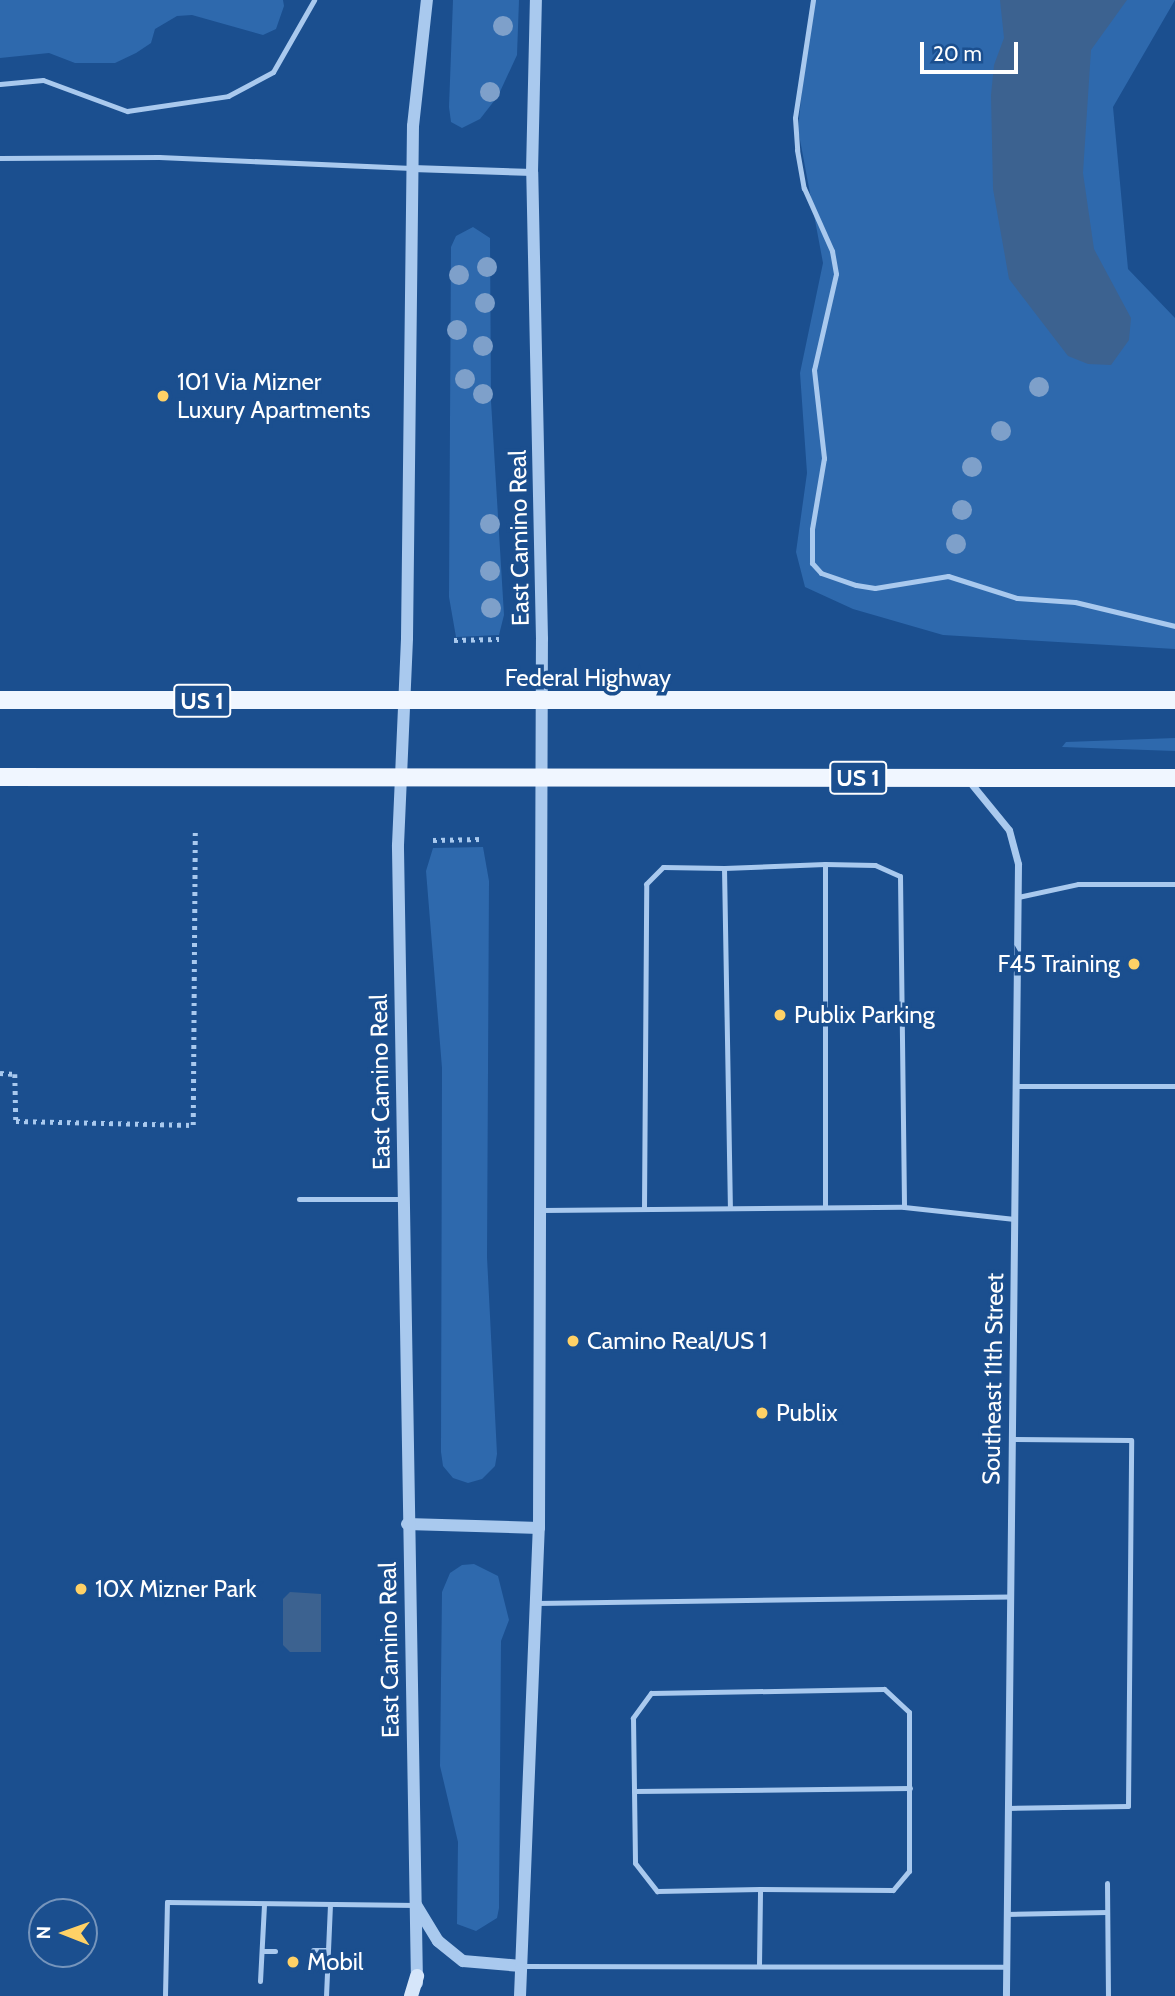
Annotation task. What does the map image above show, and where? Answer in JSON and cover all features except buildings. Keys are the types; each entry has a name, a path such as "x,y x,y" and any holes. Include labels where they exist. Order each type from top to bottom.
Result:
{"main road":[{"name":"Federal Highway","path":"0,701 542,703 1175,700"},
{"name":"US 1","path":"0,777 1175,778"},
{"path":"411,1996 417,1976"}],"street":[{"name":"East Camino Real","path":"418,1996 402,1199 401,779 412,168 427,0"},
{"name":"East Camino Real","path":"520,1996 539,1528 542,703 532,172 536,0"},
{"path":"412,168 532,172"},
{"name":"Southeast 11th Street","path":"967,778 1009,830 1018,864 1006,1996"},
{"path":"407,1524 539,1528"},
{"path":"416,1905 438,1941 463,1961 521,1966"}],"lane":[{"path":"0,84 43,80 127,111 235,94 258,83 282,61 314,0"},
{"path":"813,0 795,118 797,150 804,188 832,251 836,274 814,370 824,458 811,529 812,563 821,573 856,585 875,588 948,576 1017,598 1075,602 1175,626"},
{"path":"0,158 159,157 412,168"},
{"path":"644,1209 646,884 663,867 724,868 825,864 875,865 900,876 904,1207"},
{"path":"825,864 825,1207"},
{"path":"724,868 730,1208"},
{"path":"1018,897 1078,884 1175,884"},
{"path":"1016,1086 1175,1086"},
{"path":"299,1199 402,1199"},
{"path":"541,1210 904,1207 1014,1219"},
{"path":"1008,1808 1129,1806 1131,1440 1012,1439"},
{"path":"536,1603 1010,1596"},
{"path":"884,1689 909,1712 910,1788 909,1871 893,1890 657,1891 635,1863 633,1718 651,1693 884,1689"},
{"path":"634,1791 910,1788"},
{"path":"1107,1883 1108,1996"},
{"path":"759,1965 760,1889"},
{"path":"165,1996 167,1902 416,1905"},
{"path":"261,1981 264,1904"},
{"path":"326,1996 330,1905"},
{"path":"1006,1914 1107,1912"},
{"path":"313,1950 327,1950"},
{"path":"262,1951 275,1951"},
{"path":"521,1966 1006,1967"}],"path":[{"path":"454,640 499,639"},
{"path":"0,1073 15,1074 16,1121 193,1125 195,832"},
{"path":"433,840 482,839"}],"shaded area":[{"path":"0,0 283,0 284,6 276,29 263,35 192,15 177,16 155,29 151,43 115,63 75,63 49,53 0,58"},
{"path":"453,0 519,0 517,55 498,96 480,119 462,128 451,122 449,107"},
{"path":"811,0 1175,0 1113,107 1128,269 1175,318 1175,649 943,635 853,609 805,587 796,552 807,473 800,373 823,263 798,129"},
{"path":"1000,0 1127,0 1091,50 1083,173 1094,249 1131,318 1129,340 1111,365 1088,364 1068,356 1009,279 993,189 991,95 994,65 1004,38"},
{"path":"473,227 490,238 491,401 504,615 499,635 456,637 449,597 451,247 456,236"},
{"path":"1175,738 1175,751 1062,747 1066,742"},
{"path":"483,847 489,881 487,1257 497,1454 495,1466 482,1479 468,1483 453,1478 443,1466 441,1452 442,1068 426,871 433,848"},
{"path":"474,1564 498,1576 509,1620 501,1641 499,1908 497,1918 476,1931 457,1924 458,1842 440,1766 442,1592 450,1573 462,1565"},
{"path":"290,1592 321,1594 321,1652 290,1652 283,1645 283,1599"}],"place":[{"name":"101 Via Mizner Luxury Apartments","path":"163,396"},
{"name":"F45 Training","path":"1134,964"},
{"name":"Publix Parking","path":"780,1015"},
{"name":"Camino Real/US 1","path":"573,1341"},
{"name":"Publix","path":"762,1413"},
{"name":"10X Mizner Park","path":"81,1589"},
{"name":"Mobil","path":"293,1962"}]}
